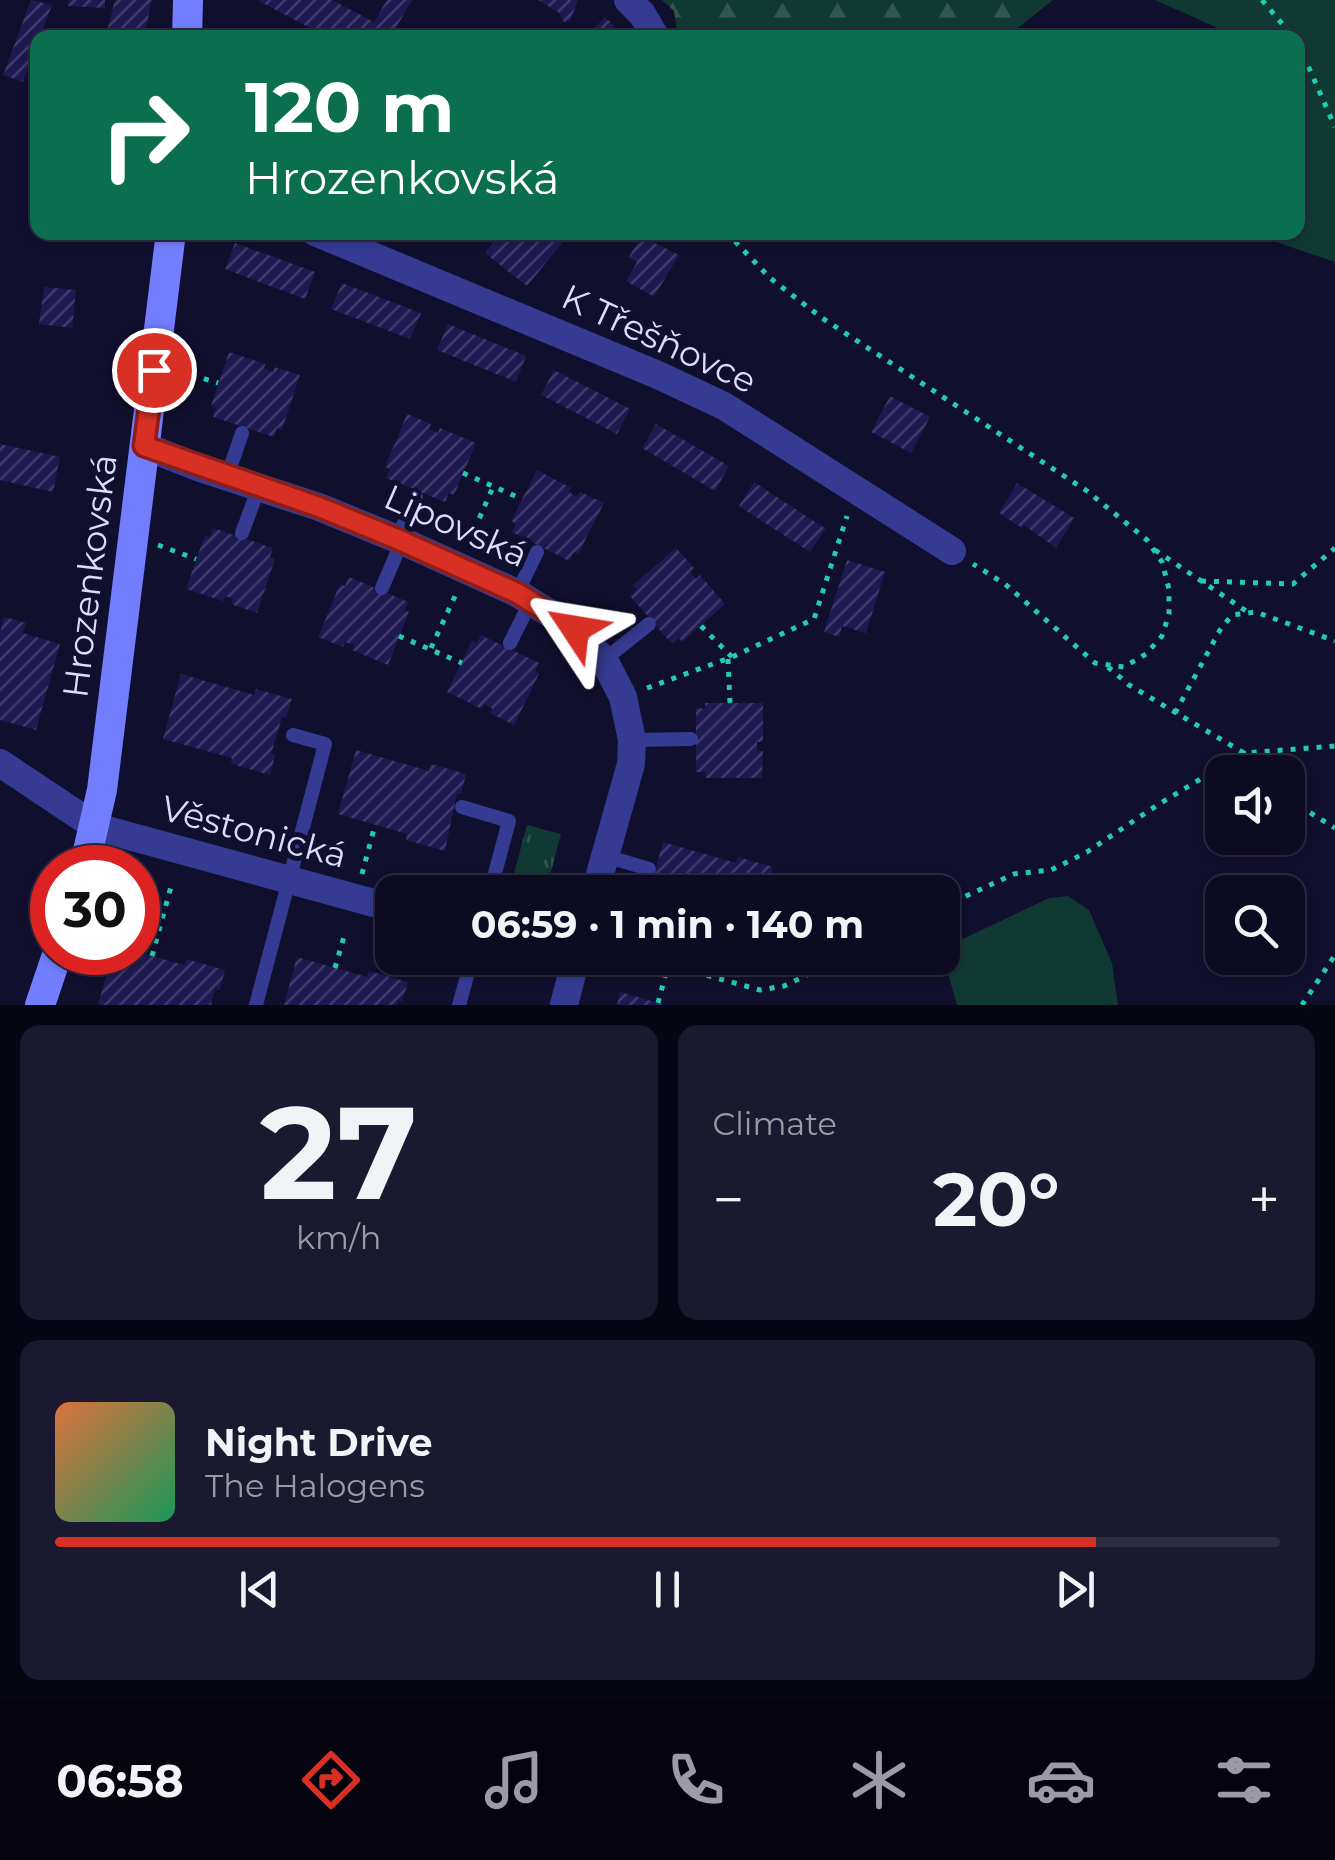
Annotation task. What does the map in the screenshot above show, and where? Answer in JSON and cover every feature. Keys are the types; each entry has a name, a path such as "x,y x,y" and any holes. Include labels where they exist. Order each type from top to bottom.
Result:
{"street":[{"path":"186,30 188,0"},
{"path":"628,0 651,30"},
{"name":"Hrozenkovská","path":"91,845 170,240"},
{"name":"K Třešňovce","path":"333,240 724,406 952,551"},
{"name":"Lipovská","path":"144,446 399,540 524,596 568,622 604,660 622,697 632,740 631,764 600,875"},
{"name":"Věstonická","path":"0,763 96,827 375,904"},
{"path":"40,1005 50,975"},
{"path":"564,1005 570,975"}],"lane":[{"path":"227,477 242,432"},
{"path":"242,533 258,487"},
{"path":"382,588 416,497"},
{"path":"510,643 537,552"},
{"path":"604,660 649,624"},
{"path":"256,1005 325,744 293,736"},
{"path":"632,740 692,739"},
{"path":"462,807 509,822 495,875"},
{"path":"605,856 649,869"},
{"path":"458,1005 467,975"}],"path":[{"path":"1262,0 1288,30"},
{"path":"1305,60 1335,128"},
{"path":"733,240 758,267 822,318 1088,491 1147,540 1162,562 1169,589 1169,614 1162,636 1146,654 1124,667 1095,663 1005,584 952,551"},
{"path":"180,372 218,382"},
{"path":"463,473 522,499"},
{"path":"474,530 494,486"},
{"path":"639,690 730,658 814,619 856,489"},
{"path":"166,548 196,558"},
{"path":"1152,548 1249,613"},
{"path":"1201,581 1293,584 1335,548"},
{"path":"431,648 459,587"},
{"path":"1176,713 1232,615 1256,612 1335,642"},
{"path":"701,626 730,658 730,703"},
{"path":"399,636 462,663"},
{"path":"1106,664 1129,685 1244,753"},
{"path":"960,900 1014,874 1052,870 1087,852 1244,753 1335,746"},
{"path":"1305,809 1335,828"},
{"path":"362,876 375,825"},
{"path":"160,927 172,884"},
{"path":"335,968 345,933"},
{"path":"1302,1005 1335,955"},
{"path":"658,1003 665,975"},
{"path":"713,975 760,990 784,986 807,975"}],"green space":[{"path":"662,0 1053,0 1015,30 677,30 674,11"},
{"path":"1155,0 1335,0 1335,262 1270,240 1305,240 1305,30 1222,30"},
{"path":"527,825 561,834 550,875 514,875"},
{"path":"1068,896 1089,910 1112,963 1118,1005 957,1005 948,975 960,975 960,941 1049,898"}],"building":[{"path":"31,0 52,5 43,30 30,30 30,63 23,82 3,75"},
{"path":"69,0 105,0 105,8 68,6"},
{"path":"115,0 152,0 146,30 107,30"},
{"path":"257,0 332,0 374,22 387,0 412,0 395,30 314,30"},
{"path":"538,0 578,0 570,21 564,22 559,13"},
{"path":"605,17 614,26 610,30 592,30"},
{"path":"496,240 564,240 527,286 485,253"},
{"path":"639,240 649,240 679,255 654,297 626,281 637,262 629,257"},
{"path":"235,243 315,272 305,299 225,269"},
{"path":"342,283 421,313 410,339 331,309"},
{"path":"44,287 76,290 72,328 39,324"},
{"path":"448,324 526,356 516,382 437,350"},
{"path":"229,352 265,364 264,369 273,372 274,367 300,375 282,430 277,428 274,437 213,417 216,408 211,406"},
{"path":"554,370 630,409 617,434 541,395"},
{"path":"890,396 930,417 911,453 871,432"},
{"path":"407,414 431,424 429,429 438,433 440,428 476,443 454,495 449,493 445,502 386,478 390,469 385,467"},
{"path":"656,424 729,466 715,491 642,448"},
{"path":"0,444 60,457 53,492 0,480"},
{"path":"537,470 571,488 569,492 577,497 580,492 604,503 578,554 574,552 569,561 512,532 516,524 511,521"},
{"path":"754,482 826,529 810,552 739,506"},
{"path":"1017,483 1074,518 1056,548 999,513"},
{"path":"213,528 273,548 270,557 275,559 257,613 231,604 233,599 225,596 223,601 186,589 205,535 210,537"},
{"path":"676,548 694,568 690,572 696,579 700,575 725,604 682,642 679,638 672,644 630,596 637,590 633,585"},
{"path":"847,560 885,572 866,633 842,626 839,637 824,632"},
{"path":"349,577 408,602 404,611 409,612 388,665 352,650 354,645 345,642 343,647 318,637 340,584 345,586"},
{"path":"4,617 26,623 23,633 60,644 36,730 0,720 0,633"},
{"path":"481,635 539,663 535,671 539,674 514,725 490,713 493,709 484,704 482,709 447,692 472,641 477,643"},
{"path":"181,674 254,695 256,689 292,699 271,754 275,755 270,775 231,764 232,758 163,739"},
{"path":"705,703 763,703 763,742 757,742 757,751 763,751 762,778 706,778 705,772 696,772 696,708 706,709"},
{"path":"356,750 429,771 431,764 466,774 461,794 457,793 445,851 406,840 407,834 338,814"},
{"path":"663,842 736,863 738,857 773,867 771,875 654,875"},
{"path":"297,957 367,977 369,971 408,982 402,1002 398,1000 397,1005 284,1005"},
{"path":"160,958 184,965 186,959 225,970 211,1005 98,1005 106,975 160,975"},
{"path":"620,992 662,1004 662,1005 617,1005"}],"route":[{"path":"154,370 144,446 319,507 397,539 517,593 575,629"}]}
